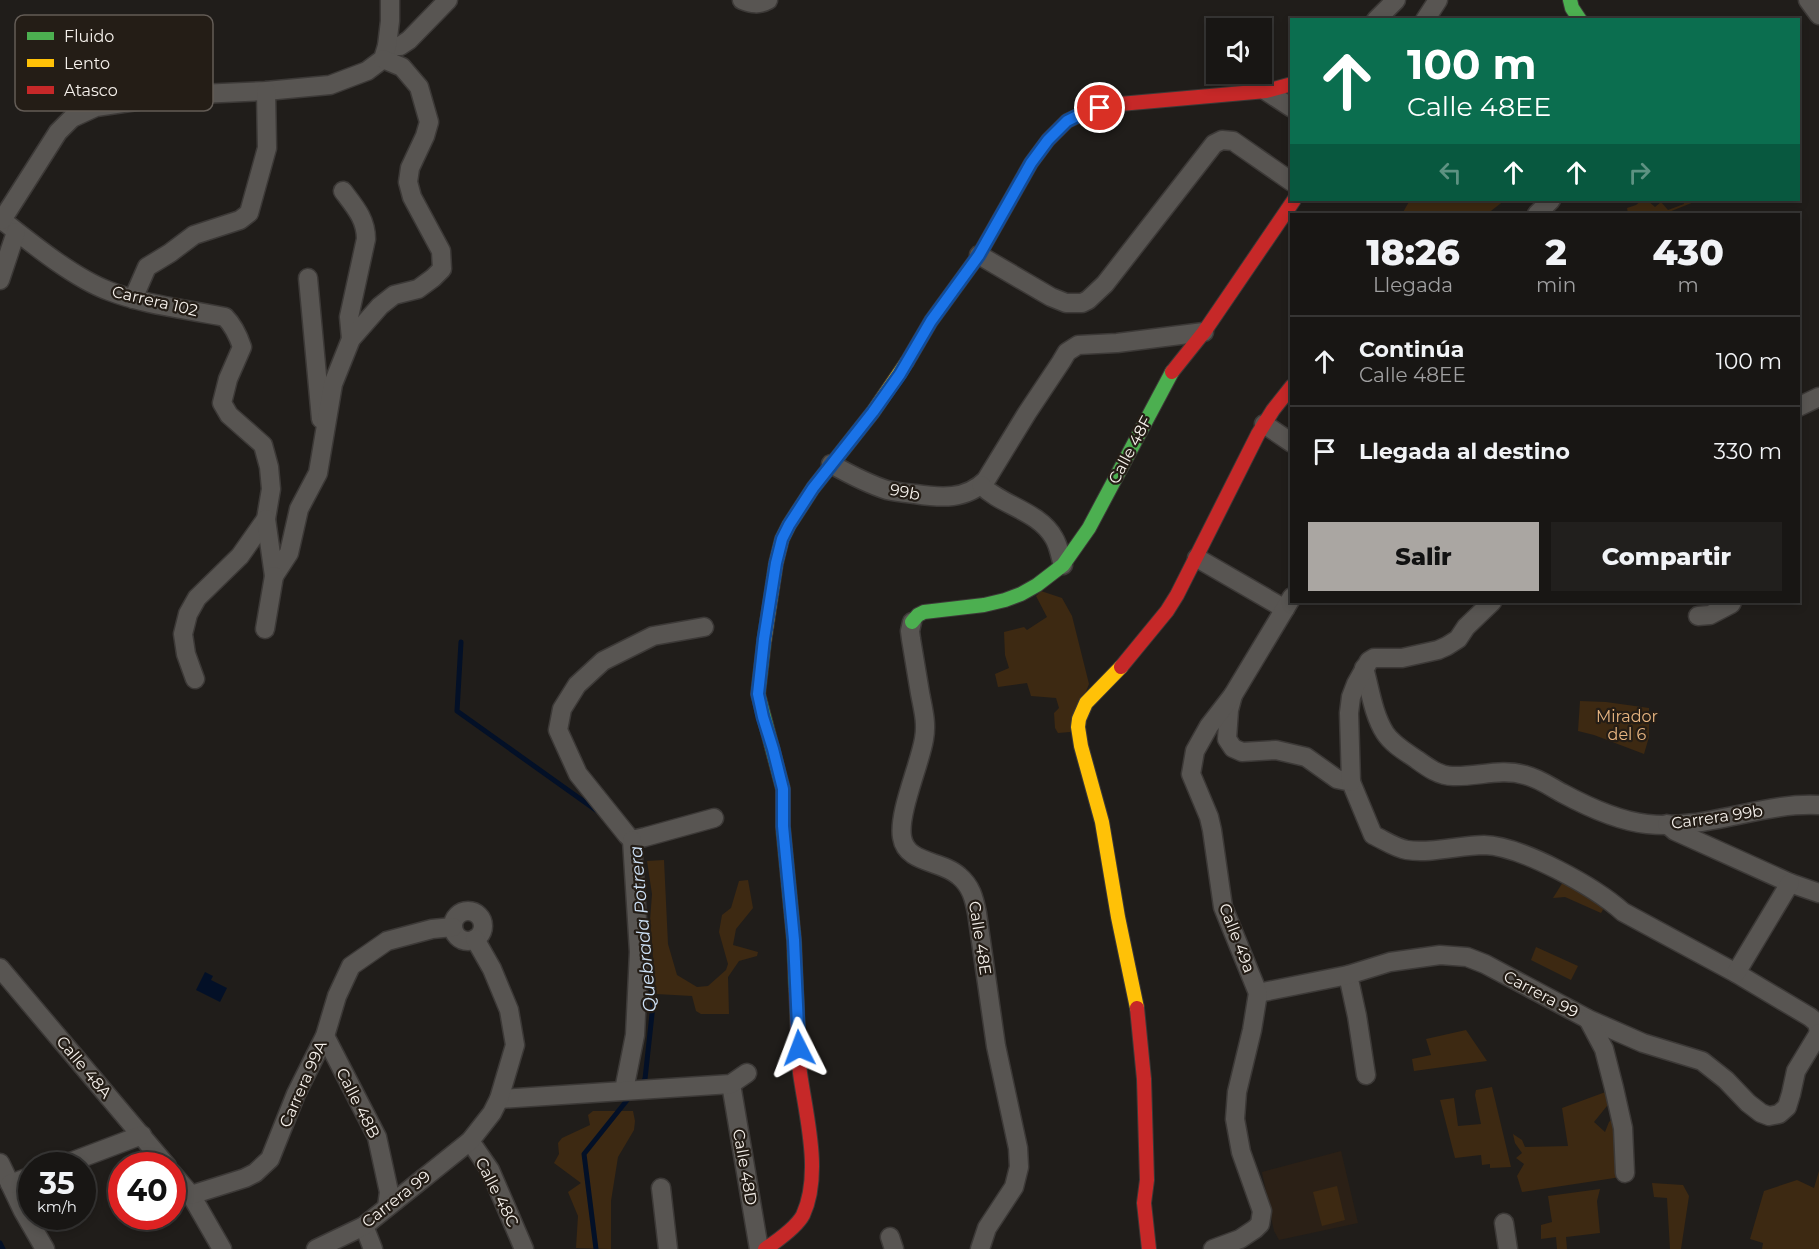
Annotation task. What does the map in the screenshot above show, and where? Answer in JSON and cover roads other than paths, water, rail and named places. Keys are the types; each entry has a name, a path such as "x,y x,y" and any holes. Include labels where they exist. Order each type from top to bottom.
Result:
{"street":[{"path":"385,52 390,21 390,0"},
{"path":"213,93 330,85 367,71 385,52 409,40 448,0"},
{"path":"742,0 761,4 768,0"},
{"path":"1378,18 1396,0"},
{"path":"1426,18 1438,0"},
{"path":"1570,0 1579,18"},
{"path":"1808,0 1819,15"},
{"path":"274,576 289,553 299,509 318,473 333,384 351,339 380,306 394,296 418,289 441,269 441,251 412,197 408,182 410,168 429,122 419,87 385,52"},
{"path":"765,1249 782,1239 802,1216 809,1194 812,1168 800,1070 794,940 783,826 784,802 780,775 758,694 776,563 782,539 813,488 873,412 900,374 931,321 979,255 1031,163 1048,140 1067,121 1088,111 1120,104 1266,92 1290,85"},
{"path":"133,299 147,267 194,235 240,220 249,213 267,148 266,91"},
{"path":"1266,92 1290,107"},
{"path":"1,220 58,132 72,118 87,111"},
{"path":"979,255 1058,300 1073,304 1082,303 1097,293 1105,284 1214,144 1222,140 1233,141 1290,181"},
{"path":"343,191 361,215 366,229 366,239 349,317 351,339"},
{"name":"Calle 48F","path":"912,622 924,612 984,605 1021,594 1063,565 1089,528 1171,373 1287,219 1294,201"},
{"path":"1538,213 1550,201"},
{"name":"Carrera 102","path":"1,220 90,282 107,291 133,299 225,317 232,324 242,347 228,379 222,403 229,415 262,444 269,467 271,489 266,519"},
{"path":"0,280 16,232"},
{"path":"308,278 323,441"},
{"path":"1063,565 1057,544 1048,529 981,485 1067,352 1078,345 1126,342 1204,332"},
{"path":"1149,1249 1144,1203 1147,1180 1144,1079 1138,1014 1102,822 1078,727 1079,719 1086,703 1132,655 1167,611 1197,558 1264,424 1290,389"},
{"path":"1800,406 1819,397"},
{"path":"1264,424 1290,442"},
{"name":"99b","path":"831,465 887,490 932,497 964,495 981,485"},
{"path":"265,629 274,576 266,519"},
{"path":"195,679 186,654 183,634 188,614 197,598 240,556 266,519"},
{"path":"1197,558 1288,603"},
{"name":"Calle 49a","path":"1213,1249 1240,1239 1260,1224 1262,1211 1241,1152 1234,1119 1237,1092 1252,1030 1258,993 1223,907 1211,828 1191,774 1192,759 1209,726 1233,695 1288,603"},
{"path":"1491,603 1466,627 1458,639 1447,646 1402,658 1374,658 1364,668 1353,690 1349,713 1351,782 1373,835 1407,850 1483,845 1506,848 1566,874 1623,912 1736,973 1810,1017 1817,1023 1819,1032"},
{"path":"1698,616 1710,615 1732,603"},
{"name":"Calle 48E","path":"912,622 911,639 926,728 903,816 902,836 909,852 952,870 967,885 973,895 996,1046 1018,1148 1019,1167 1014,1187 987,1228 980,1249"},
{"path":"626,1090 635,1035 639,952 632,840 578,774 558,730 562,709 577,685 603,661 653,636 704,627"},
{"name":"Carrera 99b","path":"1364,668 1377,716 1386,734 1395,744 1433,771 1451,776 1495,772 1527,775 1578,802 1635,822 1667,824 1719,819 1782,806 1819,805"},
{"path":"1233,695 1229,710 1227,739 1233,748 1242,752 1276,750 1306,757 1337,779 1351,782"},
{"path":"632,840 714,818"},
{"path":"1667,824 1675,831 1790,883 1819,893"},
{"path":"1736,973 1790,883"},
{"path":"466,910 481,918 483,930 475,939 464,940 454,933 453,927 453,921 466,910"},
{"name":"Carrera 99A","path":"191,1195 230,1184 263,1167 273,1152 296,1094 325,1036 337,996 351,966 387,942 432,929 453,927"},
{"name":"Calle 48C","path":"475,939 492,969 510,1010 515,1045 499,1099 492,1113 470,1141 490,1170 524,1249"},
{"name":"Carrera 99","path":"1258,993 1348,975 1390,962 1440,955 1459,955 1485,964 1588,1019 1643,1043 1702,1061 1726,1080 1748,1103 1769,1116 1779,1114 1786,1107 1796,1071 1819,1032"},
{"name":"Calle 48A","path":"0,968 156,1152"},
{"path":"1348,975 1366,1075"},
{"path":"1588,1019 1604,1049 1617,1098 1623,1128 1625,1173"},
{"name":"Calle 48B","path":"325,1036 377,1137 389,1192 387,1207"},
{"path":"499,1099 731,1084 747,1073"},
{"name":"Calle 48D","path":"731,1084 759,1249"},
{"path":"96,1152 142,1135"},
{"name":"Carrera 99","path":"316,1249 364,1226 470,1141"},
{"path":"0,1163 45,1249"},
{"path":"10,1184 18,1181"},
{"path":"662,1188 669,1249"},
{"path":"186,1189 222,1249"},
{"path":"1504,1222 1508,1249"},
{"path":"364,1226 373,1249"}],"water":[{"path":"205,972 213,976 211,980 227,988 220,1002 196,990"}],"waterway":[{"name":"Quebrada Potrera","path":"461,642 457,711 600,813"},
{"name":"Quebrada Potrera","path":"640,1085 645,1079 653,1005 647,950"},
{"name":"Quebrada Potrera","path":"596,1249 584,1154 632,1094"},
{"path":"0,1243 3,1249"}],"park label":[{"name":"Mirador del 6","path":"1627,725"}]}
